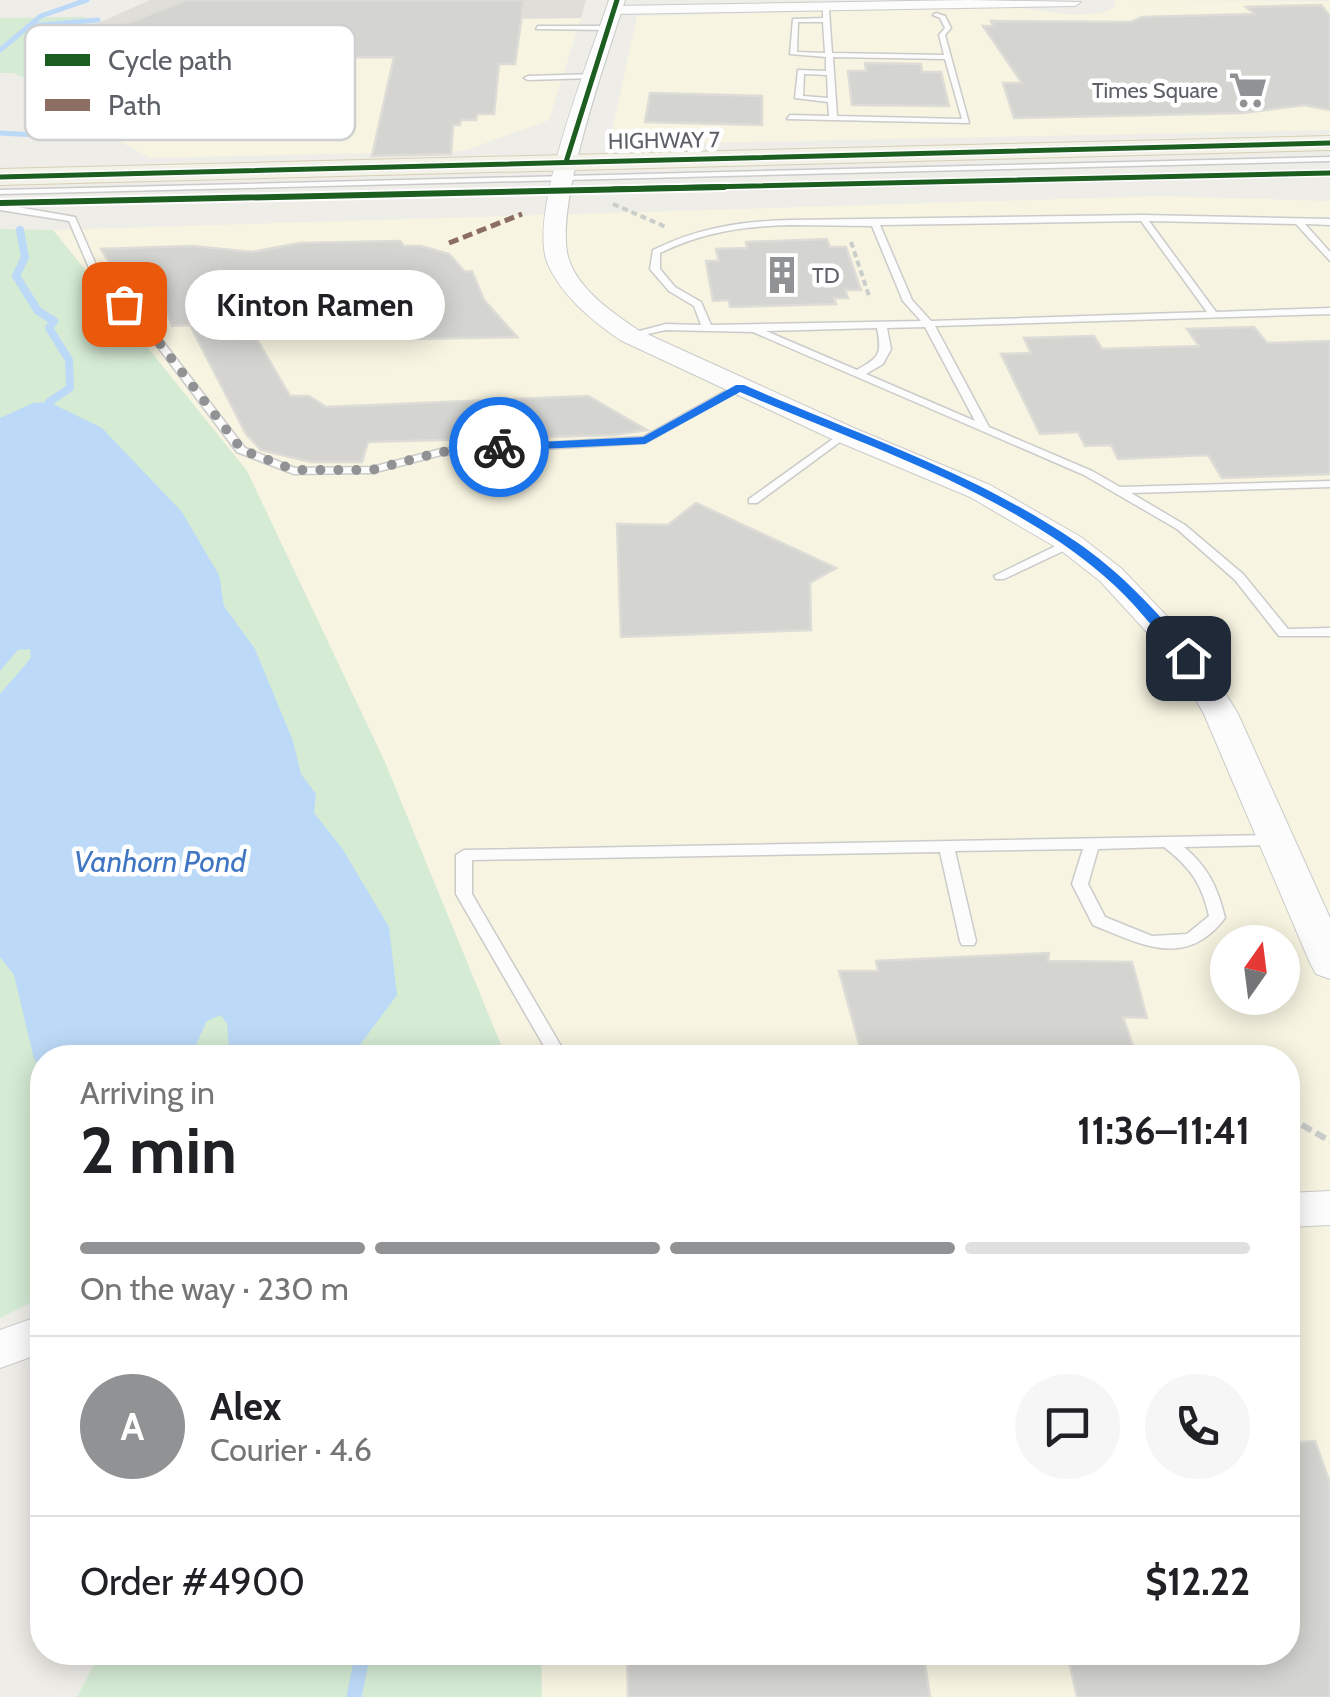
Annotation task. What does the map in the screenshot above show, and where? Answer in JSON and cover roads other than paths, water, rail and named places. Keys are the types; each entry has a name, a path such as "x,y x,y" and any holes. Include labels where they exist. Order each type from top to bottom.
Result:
{"main road":[{"name":"HIGHWAY 7","path":"0,205 1330,143"},
{"name":"HIGHWAY 7","path":"0,177 1330,173"}],"street":[{"path":"1075,2 826,13 616,5 564,177 556,230 557,259 583,298 629,335 740,388 980,491 1070,543 1111,575 1188,658 1221,714 1330,963"},
{"path":"1300,1209 1330,1208"},
{"path":"0,1350 30,1339"}],"lane":[{"path":"936,10 936,30"},
{"path":"790,117 966,121 942,35 948,28 936,10"},
{"path":"833,118 828,73 830,54 826,13 795,20 793,54 830,54 948,57"},
{"path":"538,28 610,28"},
{"path":"828,73 801,72 799,98 830,100"},
{"path":"592,79 528,78 592,79"},
{"path":"0,192 1330,159"},
{"path":"0,205 72,219 96,275 151,332 242,450 294,470 372,470 441,452 645,440 740,388"},
{"path":"706,326 698,304 672,289 655,269 656,252 681,236 737,226 1143,218 1330,222"},
{"path":"1143,218 1212,314"},
{"path":"1298,221 1330,258"},
{"path":"875,223 908,301 928,322 985,428"},
{"path":"629,335 666,327 753,329 1330,311"},
{"path":"858,374 879,362 886,350 881,324"},
{"path":"753,329 1088,473 1181,527 1240,577 1284,634 1330,632"},
{"path":"752,501 844,434"},
{"path":"1118,490 1330,484"},
{"path":"1000,576 1070,543"},
{"path":"552,1045 464,894 464,856 1275,840"},
{"path":"1092,844 1080,884 1099,921 1151,942 1191,940 1216,918 1209,882 1187,856 1168,843"},
{"path":"946,846 968,940"}],"water":[{"name":"Vanhorn Pond","path":"49,402 102,428 182,512 219,575 224,606 255,649 293,741 301,774 316,794 314,813 342,848 389,927 397,995 360,1045 229,1045 227,1024 221,1015 207,1021 196,1045 31,1045 14,975 0,957 0,694 31,658 30,649 18,650 0,671 0,418 33,403"}],"waterway":[{"path":"30,25 41,16 87,0"},
{"path":"41,25 98,20"},
{"path":"0,50 25,29"},
{"path":"0,133 25,134"},
{"path":"20,230 25,257 16,276 38,311 54,321 49,328 69,360 70,388 49,402"},
{"path":"354,1697 360,1665"}],"place":[{"name":"Times Square","path":"1248,90"},
{"name":"TD","path":"782,275"},
{"name":"Kinton Ramen","path":"124,304"}]}
